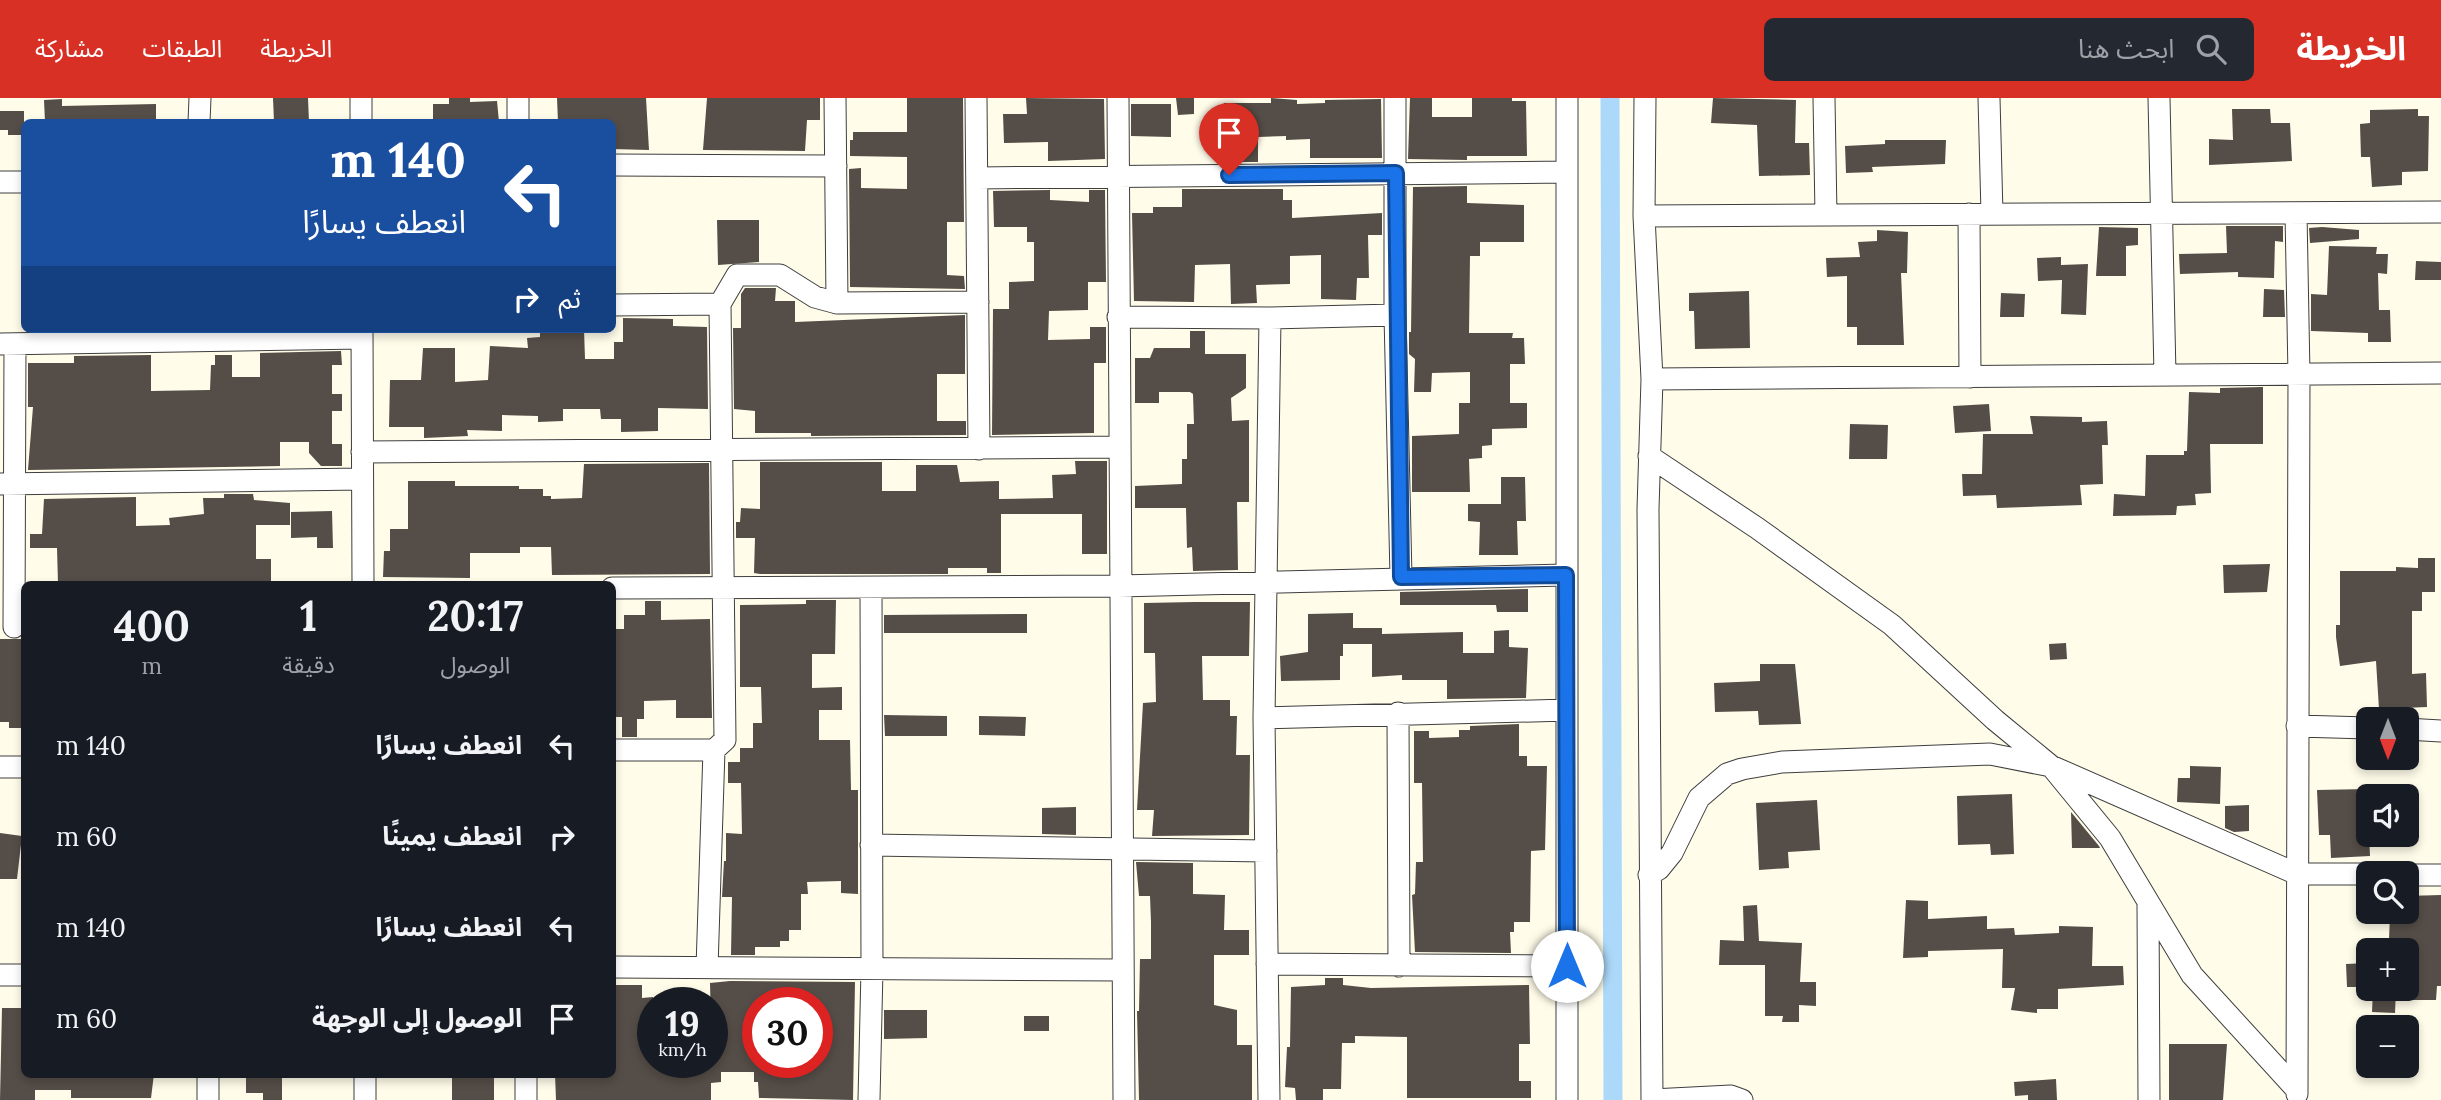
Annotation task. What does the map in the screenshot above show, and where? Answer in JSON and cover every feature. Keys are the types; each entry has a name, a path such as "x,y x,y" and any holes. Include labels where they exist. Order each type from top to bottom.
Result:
{"street":[{"path":"199,119 200,98"},
{"path":"361,98 361,119"},
{"path":"518,98 518,119"},
{"path":"835,98 837,303"},
{"path":"976,98 979,449"},
{"path":"1118,98 1124,1100"},
{"path":"1395,98 1395,314 1401,577"},
{"path":"1567,98 1567,1100"},
{"path":"1645,98 1644,216 1652,379 1649,456 1651,1100 1731,1096 1742,1100"},
{"path":"1824,98 1826,215"},
{"path":"1989,98 1992,214"},
{"path":"2158,98 2165,375"},
{"path":"616,165 836,166"},
{"path":"977,178 1567,172"},
{"path":"0,182 21,182"},
{"path":"1644,216 2441,212"},
{"path":"2296,213 2299,375 2297,1095"},
{"path":"1969,214 1970,377"},
{"path":"616,750 714,750 725,740 720,304 737,275 780,275 815,297 837,303 978,302"},
{"path":"616,305 720,304"},
{"path":"1118,317 1270,318 1395,314"},
{"path":"1269,1100 1264,718 1270,318"},
{"path":"13,627 7,484 8,344 199,334 362,333 363,581"},
{"path":"1652,379 2441,373"},
{"path":"362,452 1118,447"},
{"path":"1649,456 1757,528 1892,625 1995,720 2052,766 2110,838 2192,975 2297,1095"},
{"path":"7,484 362,479"},
{"path":"616,588 1119,586 1566,575"},
{"path":"869,1100 872,969 871,589"},
{"path":"1264,718 1567,710"},
{"path":"1398,713 1399,965"},
{"path":"2297,726 2356,728"},
{"path":"2419,730 2441,731"},
{"path":"707,968 714,750"},
{"path":"1649,875 1659,869 1672,853 1699,798 1727,774 1782,762 1990,754 2052,766 2297,874 2356,874"},
{"path":"0,767 21,766"},
{"path":"871,845 1266,851"},
{"path":"2419,875 2441,875"},
{"path":"2148,902 2150,1100"},
{"path":"1267,964 1567,966"},
{"path":"616,967 1122,970"},
{"path":"0,975 21,975"},
{"path":"208,1078 208,1100"},
{"path":"365,1078 365,1100"},
{"path":"526,1078 526,1100"}],"building":[{"path":"273,98 308,98 309,119 274,119"},
{"path":"449,98 470,98 470,102 497,101 499,119 433,119 433,104 449,104"},
{"path":"557,98 646,98 649,150 616,149 616,119 558,119"},
{"path":"707,98 820,98 820,120 807,120 805,151 703,150"},
{"path":"907,98 963,98 964,222 947,222 947,275 964,276 965,289 850,287 849,169 861,168 861,188 907,189 907,157 850,156 850,140 853,140 853,132 907,132"},
{"path":"1026,98 1104,99 1105,159 1048,161 1048,142 1004,143 1003,114 1027,114"},
{"path":"1176,98 1194,98 1194,114 1178,115"},
{"path":"1271,98 1297,100 1297,104 1325,103 1325,100 1381,99 1382,158 1310,158 1310,139 1286,140 1286,136 1258,137 1258,162 1231,162 1232,125 1223,125 1224,103 1271,103"},
{"path":"1410,98 1432,98 1432,117 1472,117 1472,98 1512,98 1512,101 1526,101 1527,156 1467,156 1467,160 1408,159"},
{"path":"1713,98 1796,100 1795,143 1809,143 1810,175 1759,176 1757,125 1711,123"},
{"path":"62,99 62,106 156,104 156,119 45,119 44,100"},
{"path":"1131,104 1171,104 1171,137 1131,136"},
{"path":"2232,109 2270,109 2271,123 2290,123 2292,161 2209,165 2209,139 2233,140"},
{"path":"2418,109 2418,116 2429,116 2428,171 2402,172 2402,185 2372,187 2370,157 2361,157 2360,124 2370,123 2370,110"},
{"path":"0,111 24,111 21,135 8,135 8,130 0,130"},
{"path":"1885,140 1946,140 1945,164 1872,167 1873,172 1846,173 1845,146 1885,144"},
{"path":"1467,186 1467,203 1524,205 1524,242 1480,242 1480,256 1470,256 1469,333 1513,333 1512,338 1524,338 1525,364 1510,364 1510,403 1527,403 1527,428 1492,429 1492,445 1482,446 1482,458 1469,459 1470,492 1412,492 1412,436 1459,434 1459,403 1470,403 1470,372 1432,373 1431,392 1414,392 1415,359 1409,354 1413,187"},
{"path":"1182,189 1283,189 1283,200 1292,200 1292,218 1382,213 1382,235 1368,235 1369,278 1357,278 1356,300 1321,299 1321,255 1290,256 1290,284 1256,285 1257,303 1231,304 1230,264 1195,265 1194,302 1134,301 1132,213 1153,213 1153,207 1182,207"},
{"path":"1050,190 1050,200 1089,202 1089,190 1105,190 1106,282 1088,282 1088,310 1049,311 1048,340 1090,339 1090,327 1106,327 1106,363 1094,363 1094,433 992,435 993,309 1009,309 1009,282 1034,281 1034,242 1027,242 1027,227 994,227 993,191"},
{"path":"717,220 759,220 759,262 718,265"},
{"path":"2226,226 2283,226 2283,242 2275,241 2274,278 2238,277 2238,272 2180,274 2179,254 2227,253"},
{"path":"2099,227 2138,228 2138,245 2126,246 2126,276 2096,276"},
{"path":"2309,228 2359,230 2359,239 2310,243"},
{"path":"1877,230 1908,232 1907,273 1901,273 1904,345 1857,345 1857,327 1847,327 1847,276 1827,277 1826,258 1860,257 1858,242 1877,241"},
{"path":"2329,246 2377,247 2376,254 2388,254 2387,274 2378,273 2379,310 2390,310 2391,342 2368,342 2368,333 2311,331 2311,294 2327,295"},
{"path":"2061,257 2061,265 2088,264 2086,315 2061,314 2062,280 2038,281 2037,258"},
{"path":"2416,261 2441,262 2441,280 2415,280"},
{"path":"745,288 776,288 775,301 795,301 795,322 965,315 965,374 937,374 937,421 966,421 966,435 811,436 811,433 755,433 755,411 734,409 733,328 741,328 741,294"},
{"path":"2264,289 2284,290 2285,317 2263,317"},
{"path":"1749,291 1750,348 1695,349 1694,311 1689,311 1689,293"},
{"path":"2001,293 2025,294 2024,317 2000,317"},
{"path":"623,318 673,319 673,326 707,327 708,409 658,408 658,431 621,432 621,419 601,419 600,409 563,409 563,421 538,422 538,416 502,415 502,431 467,430 468,436 424,438 424,427 389,427 390,380 421,380 423,348 455,348 455,382 488,380 490,346 528,348 527,338 540,337 540,333 584,333 585,359 614,359 614,342 623,342"},
{"path":"1190,331 1205,331 1205,354 1246,354 1246,388 1231,398 1232,421 1249,420 1249,502 1237,502 1238,570 1193,571 1192,547 1187,548 1186,508 1135,508 1135,486 1182,484 1182,459 1187,459 1187,424 1194,424 1193,394 1190,392 1159,392 1159,403 1135,403 1135,358 1150,358 1154,348 1190,348"},
{"path":"341,351 342,365 332,365 332,394 342,394 342,411 332,411 332,444 342,444 342,466 321,466 309,453 309,442 280,442 280,466 28,470 33,407 28,407 28,363 74,363 74,356 151,355 151,391 210,390 211,365 215,365 215,355 232,355 232,377 260,377 260,353"},
{"path":"2263,387 2263,444 2210,444 2211,493 2195,494 2196,505 2177,506 2176,515 2113,516 2114,494 2145,496 2146,455 2184,455 2184,451 2187,451 2189,392 2220,393 2220,388"},
{"path":"1989,404 1991,431 1955,433 1953,406"},
{"path":"2030,416 2082,417 2082,422 2107,421 2108,445 2102,445 2103,484 2080,485 2082,505 1997,508 1996,495 1963,496 1962,474 1982,474 1983,434 2033,434"},
{"path":"1850,424 1888,425 1887,459 1849,459"},
{"path":"1075,461 1107,461 1107,554 1082,554 1082,514 1001,514 1001,573 987,573 987,568 948,568 948,574 760,574 754,573 755,538 736,538 736,522 740,522 741,508 760,509 760,462 882,462 882,491 916,491 916,465 957,465 960,482 999,481 999,499 1053,498 1052,475 1076,474"},
{"path":"709,463 710,574 552,575 551,547 520,547 520,553 470,553 470,578 383,577 384,551 390,551 390,529 408,529 408,481 455,481 455,486 519,486 519,489 543,489 543,496 551,496 551,499 582,498 584,464"},
{"path":"1501,477 1525,477 1526,521 1517,521 1518,555 1479,555 1480,522 1468,521 1468,504 1501,504"},
{"path":"224,494 253,494 254,500 290,503 290,525 256,525 256,559 271,559 271,581 58,581 57,548 30,548 30,534 42,534 44,499 136,497 136,526 170,525 169,518 204,514 203,498 224,498"},
{"path":"332,511 333,548 317,548 317,537 291,538 291,512"},
{"path":"2418,558 2435,558 2435,592 2422,592 2422,611 2412,611 2412,674 2426,673 2427,707 2379,707 2376,661 2340,666 2336,625 2340,625 2340,571 2396,571 2396,567 2418,568"},
{"path":"2270,564 2267,592 2224,593 2223,565"},
{"path":"1528,589 1528,612 1497,612 1496,605 1400,605 1400,592"},
{"path":"806,600 836,600 835,654 812,654 812,688 842,687 842,710 819,710 819,740 850,740 851,790 858,790 858,894 841,893 841,881 807,882 808,894 801,894 801,930 789,930 789,941 780,941 780,947 755,947 755,955 731,955 732,897 722,897 726,833 742,834 741,783 728,783 728,762 740,762 740,748 753,748 753,723 762,723 761,687 740,687 740,605 806,604"},
{"path":"645,601 661,601 661,620 710,619 712,718 676,718 676,700 644,701 644,719 637,719 637,737 622,737 622,717 616,717 616,629 624,629 624,615 645,615"},
{"path":"1250,602 1249,656 1202,656 1203,700 1230,700 1230,716 1237,716 1236,755 1250,755 1249,835 1152,836 1154,810 1137,810 1143,703 1156,702 1155,653 1144,653 1144,603"},
{"path":"1353,613 1353,628 1382,628 1382,634 1463,632 1463,653 1494,653 1494,631 1509,630 1509,647 1528,648 1526,698 1447,699 1447,680 1402,680 1402,675 1372,677 1372,644 1343,644 1340,680 1281,681 1280,656 1308,652 1308,614"},
{"path":"1027,614 1027,633 884,633 884,615"},
{"path":"0,639 21,639 21,728 9,728 9,722 0,722"},
{"path":"2066,643 2067,659 2050,660 2049,644"},
{"path":"1760,664 1795,664 1801,724 1759,725 1758,711 1715,712 1714,683 1760,681"},
{"path":"884,715 947,716 947,736 885,736"},
{"path":"979,716 1026,717 1025,736 979,735"},
{"path":"1519,724 1519,756 1527,756 1527,766 1547,766 1545,850 1531,851 1530,922 1514,922 1514,932 1510,932 1511,953 1415,952 1412,895 1415,894 1416,862 1423,862 1422,783 1414,783 1414,731 1429,731 1429,738 1459,737 1459,730 1470,730 1470,726"},
{"path":"2190,766 2221,767 2220,804 2177,802 2178,778 2190,778"},
{"path":"2356,789 2356,847 2370,847 2370,856 2331,858 2330,835 2319,835 2317,790"},
{"path":"2012,794 2014,854 1991,855 1990,844 1958,845 1957,796"},
{"path":"1817,800 1820,850 1788,852 1789,868 1759,870 1756,803"},
{"path":"2249,805 2249,831 2234,832 2225,828 2225,806"},
{"path":"1076,807 1076,835 1042,834 1042,808"},
{"path":"2071,812 2099,846 2100,848 2072,848"},
{"path":"0,833 21,836 17,879 0,879"},
{"path":"1136,862 1193,863 1193,894 1225,895 1224,930 1249,930 1249,955 1214,955 1214,1005 1237,1010 1237,1045 1252,1045 1252,1100 1139,1100 1137,1011 1140,959 1151,959 1151,922 1150,896 1139,896"},
{"path":"2441,895 2441,986 2437,986 2436,1000 2419,1000 2419,938 2389,938 2390,924 2419,924 2419,896"},
{"path":"1906,900 1928,901 1928,919 1987,916 1987,929 2014,928 2015,935 2059,933 2059,926 2093,927 2092,966 2123,966 2124,985 2058,989 2058,1009 2037,1009 2037,1013 2011,1010 2015,988 2002,988 2003,949 1928,951 1928,957 1903,958"},
{"path":"1757,905 1759,941 1802,943 1800,982 1816,982 1816,1006 1799,1005 1799,1022 1782,1022 1783,1016 1765,1016 1765,965 1719,965 1720,940 1744,941 1743,906"},
{"path":"2346,964 2356,964 2356,987 2347,987"},
{"path":"1325,978 1343,978 1343,985 1371,988 1529,985 1530,1044 1519,1044 1519,1081 1531,1081 1531,1098 1407,1098 1407,1037 1355,1036 1355,1043 1342,1043 1341,1089 1323,1089 1323,1100 1296,1100 1295,1088 1285,1087 1287,1047 1290,1047 1291,987 1325,985"},
{"path":"855,982 853,1100 759,1098 758,1082 754,1082 754,1078 833,1078 833,987 742,987 742,1072 728,1072 728,987 710,987 710,983"},
{"path":"616,985 642,985 637,987 637,1078 721,1078 721,1082 711,1083 711,1100 556,1100 555,1078 616,1078"},
{"path":"2372,1001 2396,1001 2395,1013 2372,1012"},
{"path":"2,1008 21,1008 21,1078 154,1078 151,1098 71,1098 71,1090 35,1090 35,1100 0,1100"},
{"path":"884,1010 927,1010 927,1038 884,1039"},
{"path":"1024,1016 1049,1016 1049,1031 1024,1031"},
{"path":"2169,1044 2227,1044 2223,1100 2169,1100"},
{"path":"246,1078 282,1078 282,1100 263,1100 263,1093 246,1093"},
{"path":"452,1078 494,1078 494,1100 452,1100"},
{"path":"2056,1079 2057,1100 2028,1100 2028,1095 2015,1096 2014,1082"}],"waterway":[{"path":"1610,98 1613,1100"}],"route":[{"path":"1229,175 1396,173 1395,314 1401,577 1566,575 1567,966"}]}
